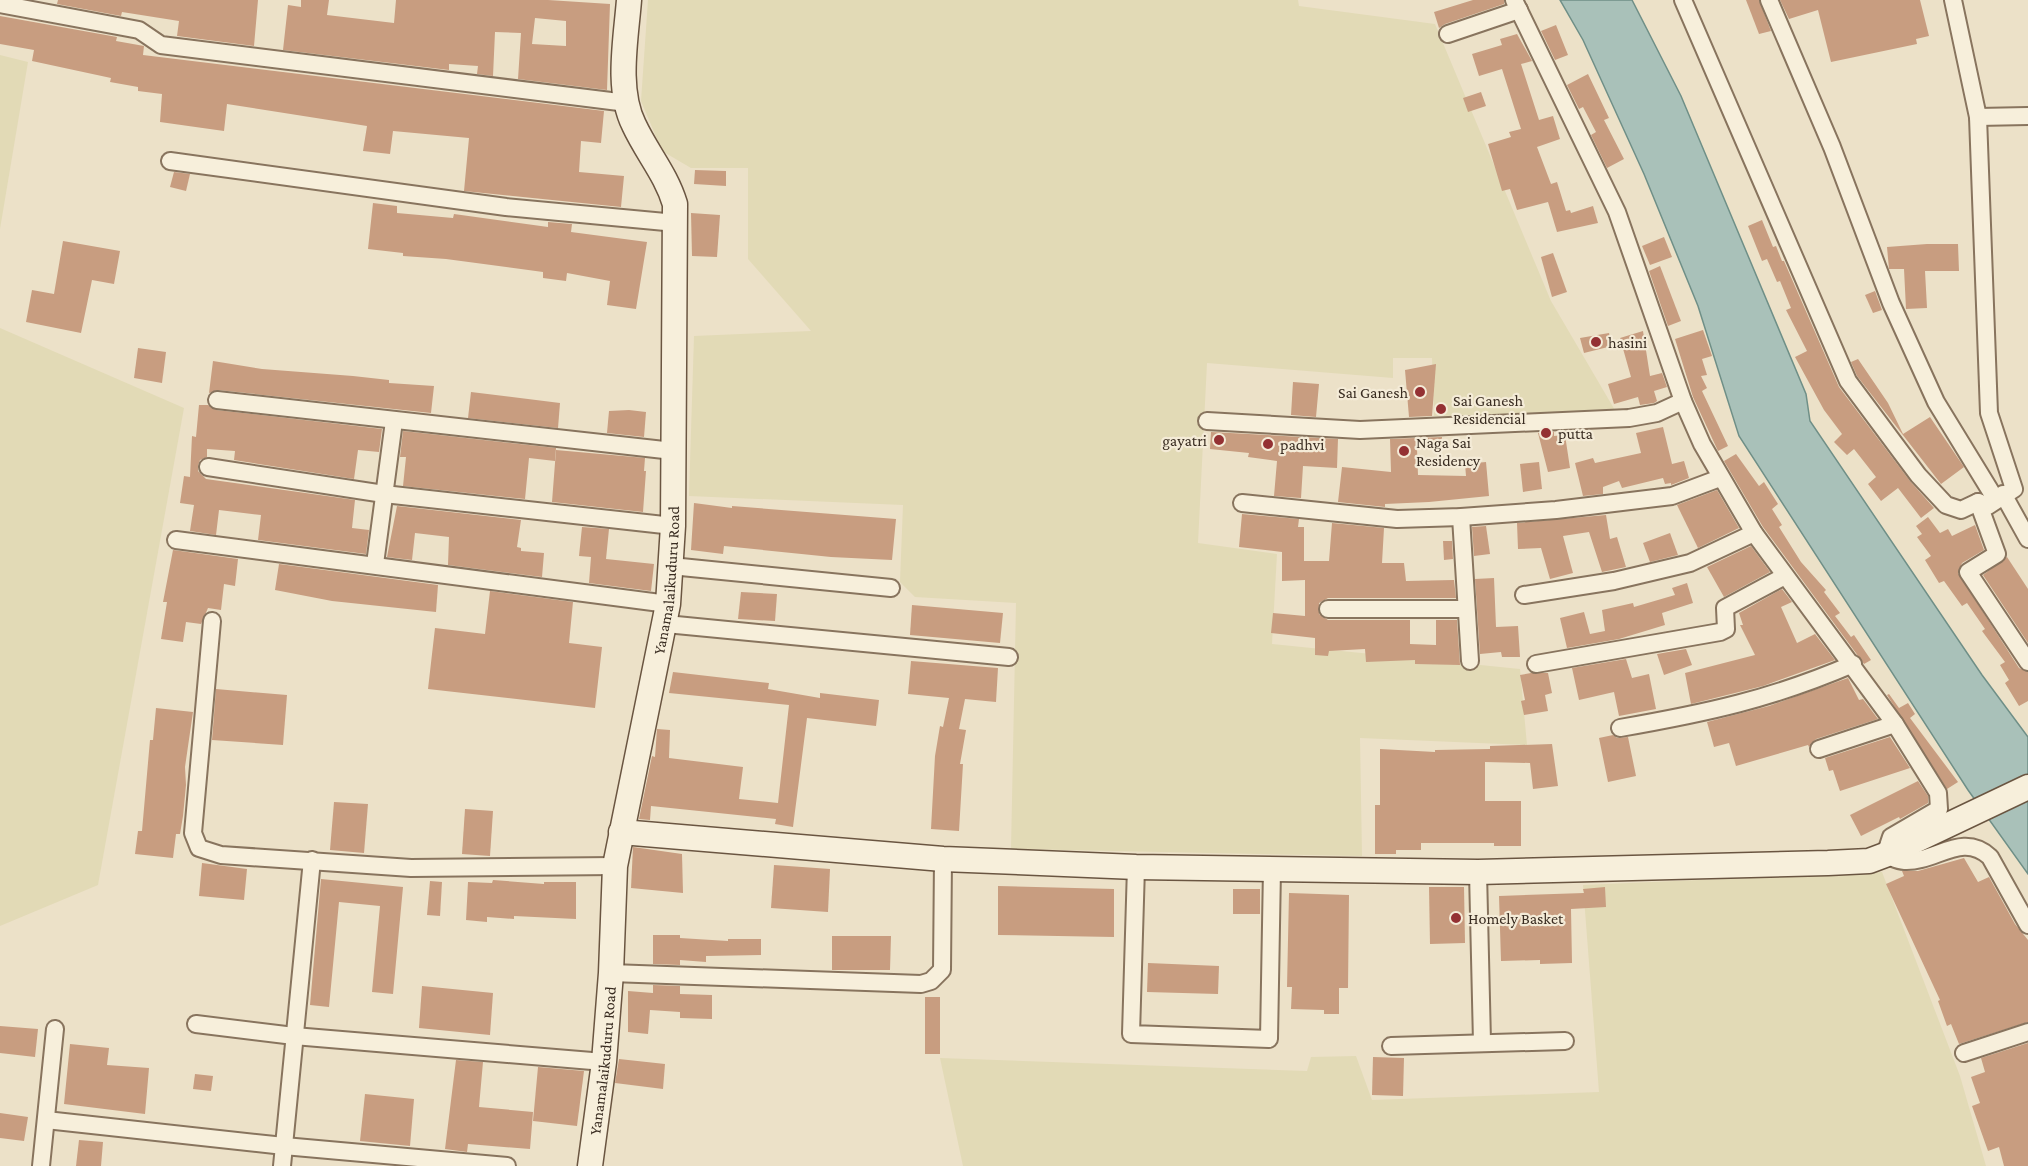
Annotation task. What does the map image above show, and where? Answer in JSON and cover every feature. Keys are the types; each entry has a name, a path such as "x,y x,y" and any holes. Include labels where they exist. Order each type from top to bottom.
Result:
{"street":[{"name":"Yanamalaikuduru Road","path":"590,1166 604,1062 611,973 615,866 668,614 673,526 675,204 668,180 633,124 627,103 628,0"},
{"path":"1683,0 1848,381 1918,475 1946,505 1961,510 1977,502 1988,506 2010,492"},
{"path":"1769,0 1832,147 1891,303 1936,402 2010,492"},
{"path":"1953,0 1978,117 1989,413 2010,492 2028,539"},
{"path":"0,4 139,30 161,45 627,103"},
{"path":"1448,34 1517,5 1617,212 1683,401 1720,478 1754,533 1853,664 1895,724 1938,793 1939,809 1891,837 1885,855"},
{"path":"1978,117 2028,116"},
{"path":"170,161 506,207 676,223"},
{"path":"217,400 673,451"},
{"path":"1207,421 1360,430 1629,418 1657,413 1683,401"},
{"path":"375,564 394,421"},
{"path":"208,467 384,494 673,526"},
{"path":"1242,503 1397,519 1461,517 1556,510 1672,496 1720,478"},
{"path":"1977,502 1997,554 1968,572 2028,662"},
{"path":"1461,517 1470,661"},
{"path":"1524,595 1614,581 1690,563 1754,533"},
{"path":"176,540 375,564 668,614 1009,657"},
{"path":"671,566 891,588"},
{"path":"1536,664 1720,632 1726,629 1725,608 1785,576"},
{"path":"1328,609 1466,609"},
{"path":"212,621 194,833 199,848 221,855 411,868 615,866"},
{"path":"1620,728 1707,713 1765,698 1803,686 1853,664"},
{"path":"1819,749 1895,724"},
{"path":"621,832 943,859 1136,867 1478,872 1828,863 1869,861 1885,855 2028,787"},
{"path":"1885,855 1904,861 1970,845 1983,850 1990,857 2028,925"},
{"path":"611,973 921,984 931,981 942,970 943,859"},
{"path":"282,1166 312,861"},
{"path":"1136,867 1131,1034 1269,1039 1272,869"},
{"path":"1478,872 1482,1042"},
{"path":"196,1024 294,1036 604,1062"},
{"path":"41,1166 55,1029"},
{"path":"1964,1053 2028,1032"},
{"path":"1390,1046 1565,1041"},
{"path":"46,1120 284,1146 507,1166"}],"shaded area":[{"path":"648,0 1298,0 1299,6 1435,24 1551,301 1616,412 1434,416 1432,358 1393,358 1393,378 1207,363 1198,543 1277,554 1272,644 1520,669 1527,745 1360,738 1362,856 1011,849 1016,603 915,597 900,582 903,505 689,496 694,336 811,331 748,259 748,168 691,168 662,151 641,101"},
{"path":"0,55 28,62 0,229"},
{"path":"0,328 184,408 98,885 0,926"},
{"path":"1882,872 1960,1076 1986,1166 963,1166 940,1058 1307,1071 1311,1057 1356,1056 1372,1100 1599,1092 1583,885"}],"water":[{"path":"1560,0 1632,0 1681,96 1806,394 1810,421 1982,675 2028,737 2028,874 1968,790 1739,436 1698,306 1644,174 1583,40"}],"building":[{"path":"58,0 258,0 254,46 177,36 179,21 122,12 121,16 57,4"},
{"path":"301,0 329,0 327,15 394,23 396,0 548,0 610,4 607,90 518,79 521,33 495,32 493,76 477,74 478,66 449,64 449,70 283,50 288,5 301,7","holes":["535,18 566,21 566,46 532,44"]},
{"path":"1473,0 1504,0 1504,4 1439,28 1434,12"},
{"path":"1746,0 1759,0 1771,31 1759,34"},
{"path":"1780,0 1920,0 1929,36 1916,39 1917,44 1831,62 1818,10 1789,19"},
{"path":"0,16 117,37 116,41 144,46 143,55 604,111 601,143 581,141 579,172 624,176 621,207 464,191 469,138 393,131 390,154 363,151 367,126 227,104 224,131 160,122 162,94 138,91 138,87 110,82 111,78 32,61 34,50 0,44"},
{"path":"1556,25 1568,55 1555,60 1541,31"},
{"path":"1517,34 1532,61 1521,64 1539,120 1553,116 1560,139 1537,147 1551,184 1557,182 1566,211 1570,210 1571,213 1593,206 1598,223 1557,232 1548,202 1517,210 1510,189 1502,191 1488,144 1511,137 1509,132 1521,129 1502,69 1479,76 1472,54 1502,45 1500,39"},
{"path":"1588,74 1609,118 1604,120 1624,159 1607,168 1591,135 1596,132 1583,107 1579,109 1567,85"},
{"path":"1481,92 1486,106 1468,112 1463,98"},
{"path":"695,170 726,171 726,186 694,184"},
{"path":"174,172 190,174 186,191 170,187"},
{"path":"373,203 397,206 397,213 453,218 454,214 548,227 548,222 572,224 571,232 647,242 636,309 607,305 610,281 567,273 566,281 543,278 543,272 446,259 403,256 403,253 368,249"},
{"path":"691,213 720,215 717,257 692,256"},
{"path":"1762,220 1773,247 1776,246 1784,261 1839,387 1910,481 1934,508 1921,518 1898,488 1881,501 1868,484 1876,477 1854,449 1847,455 1834,442 1842,434 1824,410 1795,357 1807,351 1786,310 1791,308 1780,281 1777,282 1767,259 1762,261 1748,226"},
{"path":"1664,237 1672,257 1650,265 1642,246"},
{"path":"63,241 120,251 114,284 92,280 81,333 26,322 32,290 54,294"},
{"path":"1958,244 1959,271 1925,271 1927,308 1906,309 1904,269 1889,269 1887,247"},
{"path":"1553,253 1567,292 1552,297 1541,257"},
{"path":"1660,266 1681,321 1668,326 1649,271"},
{"path":"1875,291 1882,310 1873,313 1865,295"},
{"path":"1703,330 1712,356 1702,359 1707,375 1701,376 1707,388 1702,391 1728,446 1718,451 1693,397 1675,339"},
{"path":"1643,331 1650,376 1662,373 1667,387 1654,391 1657,401 1654,403 1640,405 1638,397 1614,404 1608,384 1631,377 1620,338"},
{"name":"hasini","path":"1609,333 1612,346 1584,353 1580,338"},
{"path":"138,348 166,352 162,383 134,378"},
{"path":"1858,359 1888,403 1903,434 1930,417 1964,467 1941,484 1857,376 1851,362"},
{"path":"213,361 262,369 353,376 389,380 389,383 434,386 431,413 218,390 209,393"},
{"name":"Sai Ganesh","path":"1436,364 1432,416 1409,417 1405,370"},
{"path":"1293,382 1319,384 1316,417 1291,415"},
{"path":"471,392 560,403 558,428 468,418"},
{"path":"199,405 208,405 216,410 382,429 379,452 358,450 354,479 234,460 235,451 207,449 207,457 200,460 198,466 198,471 206,479 355,500 352,528 369,530 366,554 258,540 261,515 219,510 216,535 190,531 194,505 180,503 184,476 190,477 192,436 196,437"},
{"path":"609,411 646,412 644,437 607,433"},
{"path":"1663,427 1672,464 1684,461 1689,478 1671,485 1671,483 1665,484 1663,478 1622,488 1619,481 1603,487 1603,494 1583,496 1575,463 1593,458 1595,463 1641,453 1636,433"},
{"path":"403,431 556,448 555,461 529,458 525,499 403,486 406,457 400,457"},
{"path":"1211,432 1338,439 1337,468 1303,466 1301,498 1274,496 1277,461 1248,457 1249,453 1210,449"},
{"path":"1554,432 1554,436 1565,435 1570,468 1548,472 1538,433"},
{"path":"1442,437 1442,450 1417,449 1418,475 1466,476 1465,464 1486,462 1489,496 1385,504 1385,507 1338,502 1342,467 1391,472 1390,439"},
{"path":"556,450 645,458 643,512 552,502"},
{"path":"1736,454 1759,486 1764,482 1778,504 1772,509 1782,525 1779,527 1801,562 1826,590 1824,592 1840,613 1835,616 1851,637 1854,635 1871,660 1864,664 1763,527 1724,461"},
{"path":"1539,462 1542,489 1523,492 1520,464"},
{"path":"1717,490 1739,528 1698,548 1677,505"},
{"path":"694,503 732,508 732,506 896,519 892,560 831,557 724,546 723,554 691,550"},
{"path":"397,506 521,520 517,547 521,548 521,551 544,553 542,577 448,565 449,537 415,533 412,560 387,557"},
{"path":"1242,514 1299,519 1298,527 1304,527 1304,561 1329,561 1332,523 1384,528 1382,563 1404,563 1406,581 1454,580 1456,598 1328,598 1319,603 1319,614 1328,620 1410,620 1410,644 1436,645 1436,620 1457,620 1460,665 1415,664 1415,660 1366,662 1365,649 1329,651 1328,656 1315,655 1315,638 1271,633 1273,613 1305,616 1305,580 1282,581 1282,552 1239,547"},
{"path":"1606,515 1610,539 1617,537 1626,567 1602,572 1589,532 1563,536 1573,573 1550,579 1541,548 1518,549 1517,523"},
{"path":"1928,517 1940,533 1948,529 1952,536 1975,525 1984,550 1962,563 1958,573 2019,668 2028,672 2028,701 2019,706 2005,683 2009,680 2000,665 2005,662 1982,631 1985,629 1967,603 1962,606 1944,581 1939,583 1925,560 1931,556 1917,537 1922,534 1916,526"},
{"path":"1486,526 1490,554 1474,556 1472,527"},
{"path":"582,527 609,529 606,559 654,564 651,591 589,583 591,557 579,556"},
{"path":"1670,533 1678,555 1650,562 1643,543"},
{"path":"1443,541 1452,541 1453,559 1444,560"},
{"path":"1751,546 1770,572 1724,597 1707,567"},
{"path":"173,550 238,559 235,586 224,584 221,610 208,608 201,624 186,622 183,642 161,639 167,602 163,602"},
{"path":"2007,557 2028,589 2028,643 1983,575"},
{"path":"279,564 438,585 436,612 332,601 275,590"},
{"path":"1494,578 1496,627 1518,626 1520,657 1502,657 1501,652 1480,654 1475,579"},
{"path":"1687,583 1693,603 1662,613 1665,625 1619,639 1567,648 1560,618 1584,612 1590,634 1605,631 1602,610 1633,603 1634,607 1675,595 1672,588"},
{"path":"1782,589 1792,602 1781,607 1797,643 1815,634 1835,660 1763,686 1691,704 1685,673 1755,655 1740,625 1743,625 1739,613"},
{"path":"490,591 573,602 569,643 602,647 595,708 428,689 435,628 485,634"},
{"path":"741,592 777,594 775,621 738,619"},
{"path":"912,605 1003,613 1000,643 910,635"},
{"path":"1686,649 1692,665 1664,675 1657,654"},
{"path":"1626,659 1632,678 1649,674 1656,709 1619,716 1614,692 1579,700 1572,668"},
{"path":"911,661 998,668 996,702 965,699 959,729 966,730 960,764 963,764 959,831 931,829 935,756 940,726 943,727 949,698 908,694"},
{"path":"673,672 769,683 768,689 820,698 820,693 879,700 876,726 807,718 793,827 775,824 776,819 651,806 650,820 639,819 652,756 655,757 657,729 670,730 669,758 743,767 739,799 778,803 789,705 669,693"},
{"path":"1548,673 1552,693 1545,695 1548,711 1524,715 1521,701 1525,700 1520,675"},
{"path":"1848,678 1859,700 1863,699 1878,719 1816,739 1809,747 1808,745 1736,766 1729,743 1714,747 1707,722 1769,706"},
{"path":"216,689 287,695 283,745 212,740"},
{"path":"1889,694 1899,708 1908,703 1915,714 1910,718 1958,782 1947,789 1887,695"},
{"path":"156,708 193,712 185,767 183,816 180,834 176,834 173,858 135,854 138,831 142,831 150,740 153,740"},
{"path":"1613,735 1617,738 1628,737 1636,776 1608,782 1599,738"},
{"path":"1890,737 1910,768 1840,791 1833,770 1829,771 1825,758"},
{"path":"1552,744 1558,786 1533,789 1530,763 1485,762 1485,801 1521,801 1521,846 1494,846 1494,843 1421,843 1421,850 1396,850 1396,854 1375,854 1375,805 1380,805 1380,749 1435,752 1435,750 1490,749 1490,746"},
{"path":"1918,781 1928,796 1928,803 1900,819 1899,817 1861,836 1850,815"},
{"path":"334,802 368,804 364,853 330,850"},
{"path":"465,809 493,811 490,856 462,854"},
{"path":"633,847 682,854 683,893 631,888"},
{"path":"1964,858 1978,882 1989,877 2015,924 2028,940 2028,1022 1959,1044 1951,1024 1947,1026 1938,1001 1940,1000 1886,884 1904,876 1902,871 1918,871"},
{"path":"202,863 247,869 244,900 199,896"},
{"path":"774,865 830,869 828,912 771,908"},
{"path":"321,879 403,887 393,994 372,992 380,906 339,902 329,1007 310,1005"},
{"path":"493,880 544,884 544,882 576,882 576,919 514,916 514,919 487,917 487,922 466,920 468,882 492,883"},
{"path":"430,881 442,882 440,916 427,915"},
{"path":"998,886 1114,889 1114,937 998,935"},
{"path":"1429,887 1464,887 1465,943 1430,944"},
{"path":"1605,887 1606,907 1571,909 1572,963 1540,964 1540,960 1501,961 1499,896 1584,893 1583,889"},
{"path":"1233,889 1260,889 1260,914 1233,914"},
{"path":"1289,893 1349,895 1348,988 1339,988 1339,1014 1324,1014 1324,1010 1291,1009 1292,987 1287,987"},
{"path":"653,935 680,935 680,938 728,941 728,939 761,939 761,955 706,956 706,962 680,960 680,965 653,964"},
{"path":"832,936 891,936 890,970 832,970"},
{"path":"1148,963 1219,966 1218,994 1147,992"},
{"path":"653,985 680,986 680,994 712,995 712,1019 680,1018 680,1012 650,1010 648,1034 628,1032 628,991 653,993"},
{"path":"422,986 493,993 490,1035 419,1028"},
{"path":"925,997 940,997 940,1054 925,1054"},
{"path":"0,1026 38,1029 35,1057 0,1053"},
{"path":"2028,1043 2028,1166 2004,1166 1999,1147 1988,1151 1972,1106 1980,1103 1971,1077 1985,1072 1981,1058"},
{"path":"70,1044 109,1048 107,1065 149,1068 145,1114 64,1104"},
{"path":"1373,1057 1404,1058 1403,1096 1372,1095"},
{"path":"619,1059 665,1064 663,1089 615,1083"},
{"path":"456,1060 483,1062 479,1107 533,1112 530,1149 468,1144 467,1152 445,1149"},
{"path":"538,1067 584,1071 577,1126 533,1121"},
{"path":"195,1074 213,1076 211,1091 193,1089"},
{"path":"365,1094 414,1099 410,1146 360,1141"},
{"path":"0,1113 28,1117 24,1141 0,1138"},
{"path":"79,1140 103,1142 101,1166 76,1166"}],"place":[{"name":"hasini","path":"1596,342"},
{"name":"Sai Ganesh","path":"1420,392"},
{"name":"Sai Ganesh Residencial","path":"1441,409"},
{"name":"putta","path":"1546,433"},
{"name":"gayatri","path":"1219,440"},
{"name":"padhvi","path":"1268,444"},
{"name":"Naga Sai Residency","path":"1404,451"},
{"name":"Homely Basket","path":"1456,918"}]}
